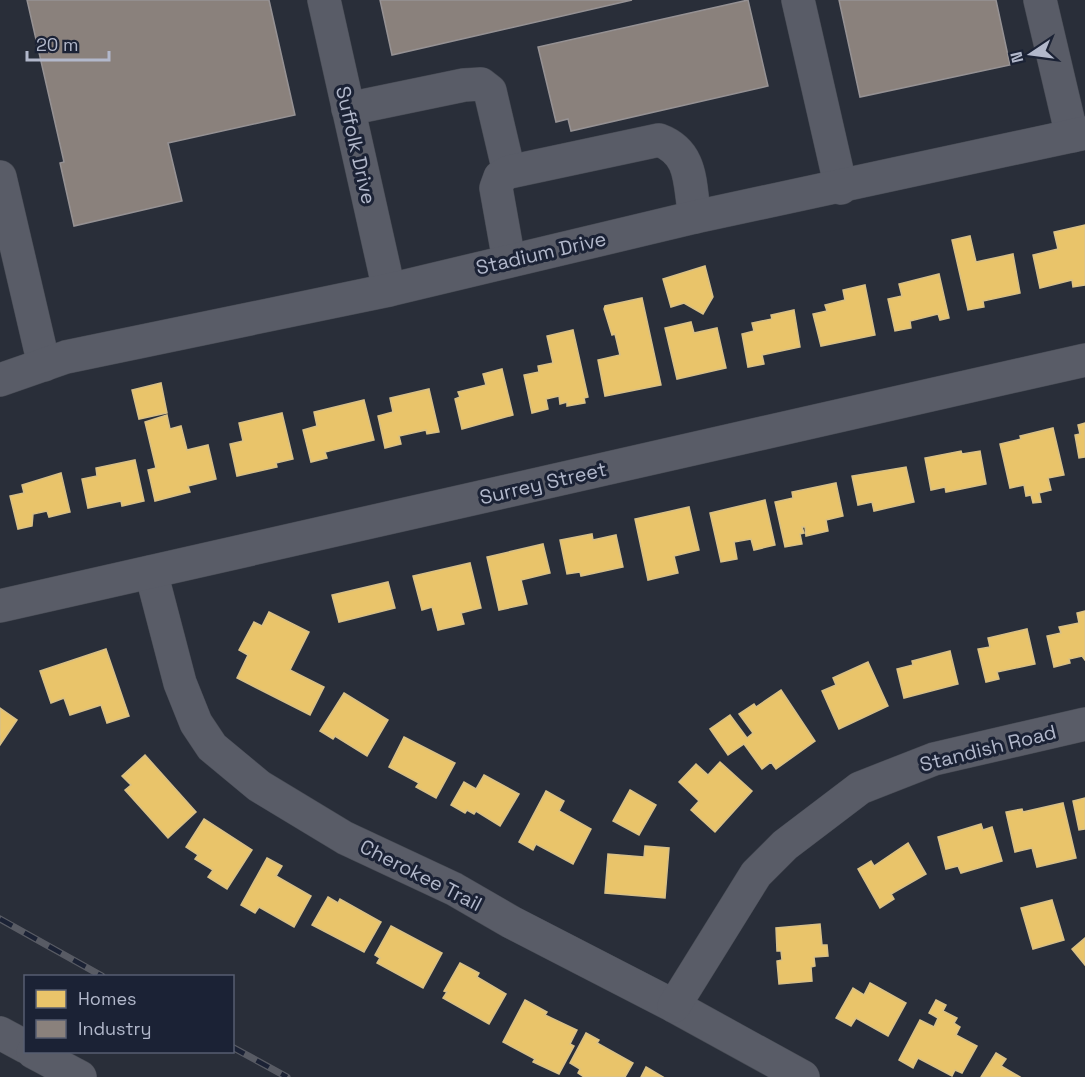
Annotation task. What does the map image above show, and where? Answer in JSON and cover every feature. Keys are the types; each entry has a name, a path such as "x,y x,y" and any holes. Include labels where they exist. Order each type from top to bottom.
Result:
{"street":[{"name":"Suffolk Drive","path":"324,0 389,290"},
{"path":"798,0 841,188"},
{"path":"1040,0 1078,135"},
{"path":"348,109 464,84 481,84 490,91 509,172"},
{"name":"Stadium Drive","path":"0,380 66,357 389,290 695,217 841,188 1078,135"},
{"path":"509,261 496,188 500,177 509,172 659,140 670,144 682,154 695,217"},
{"path":"0,177 44,365"},
{"name":"Surrey Street","path":"0,606 1085,360"},
{"name":"Cherokee Trail","path":"151,572 180,683 196,723 212,747 251,780 345,837 454,889 511,922 675,1006 803,1077"},
{"name":"Standish Road","path":"675,1006 756,874 785,845 860,788 934,759 1085,724"},
{"path":"0,1034 24,1046"},
{"path":"35,1053 80,1077"}],"building: Homes":[{"path":"1085,225 1085,285 1073,287 1072,280 1040,288 1033,255 1058,249 1054,232"},
{"path":"970,236 976,262 1013,254 1020,293 983,301 984,307 968,310 952,240"},
{"path":"705,266 713,297 703,314 684,303 671,307 663,279"},
{"path":"939,274 949,318 940,320 938,314 910,321 911,328 895,331 888,299 902,296 899,284"},
{"path":"865,285 875,335 821,346 813,314 827,311 825,305 845,300 843,290"},
{"path":"642,298 661,385 605,396 598,360 620,355 615,334 612,335 604,309 605,306"},
{"path":"794,310 800,347 762,355 764,364 748,367 742,334 754,331 752,323 772,319 771,315"},
{"path":"691,322 694,333 717,328 726,368 677,379 665,328"},
{"path":"573,330 588,397 584,398 585,403 567,406 567,402 560,404 559,396 546,399 548,409 532,413 524,375 539,372 538,366 553,363 547,336"},
{"path":"502,369 513,415 462,429 455,399 460,397 458,392 486,385 483,374"},
{"path":"161,383 167,413 139,419 132,390"},
{"path":"429,389 439,432 427,434 426,430 399,436 401,444 385,448 378,416 393,412 390,398"},
{"path":"364,400 374,440 325,452 327,458 311,462 303,430 317,426 314,412"},
{"path":"282,413 293,459 276,463 277,467 237,476 230,444 243,441 239,423"},
{"path":"167,415 170,429 181,426 187,450 208,445 216,479 188,486 190,492 155,501 148,470 156,468 145,422"},
{"path":"1085,423 1085,457 1079,458 1075,435 1080,434 1078,425"},
{"path":"1053,428 1064,475 1048,478 1051,490 1039,493 1041,502 1033,503 1031,495 1026,496 1024,485 1010,488 1000,444 1021,439 1020,436"},
{"path":"961,451 962,454 980,451 986,484 946,492 945,487 931,490 925,458"},
{"path":"135,460 144,501 122,506 121,501 88,508 82,479 97,476 96,468"},
{"path":"906,467 914,502 874,511 872,502 858,505 852,476"},
{"path":"61,473 70,512 49,517 47,511 33,514 32,526 18,529 10,496 24,493 22,485"},
{"path":"836,483 843,516 826,520 828,531 806,536 805,527 802,527 804,533 800,534 802,544 785,547 775,502 793,498 792,492"},
{"path":"765,500 775,545 754,550 751,539 734,542 737,559 721,562 710,513"},
{"path":"689,507 699,550 674,556 678,573 648,580 635,519"},
{"path":"592,534 593,540 616,535 623,567 581,576 580,572 567,574 560,540"},
{"path":"543,544 550,573 521,580 527,604 499,610 487,557"},
{"path":"470,563 481,608 461,613 464,624 438,630 432,607 422,610 413,576"},
{"path":"388,582 395,608 339,622 332,595"},
{"path":"1085,611 1085,660 1082,656 1069,659 1070,663 1054,667 1047,636 1061,633 1059,627 1079,623 1077,613"},
{"path":"269,612 309,632 290,670 324,687 310,715 237,678 248,655 239,650 254,622 262,626"},
{"path":"1027,629 1035,664 997,672 999,679 986,682 978,649 990,647 988,638"},
{"path":"106,649 129,716 107,723 101,705 70,715 64,698 51,703 40,671"},
{"path":"950,651 958,684 904,698 897,669 913,665 912,661"},
{"path":"868,662 888,706 839,729 822,691 836,685 833,678"},
{"path":"781,690 815,741 776,769 771,762 762,769 744,744 728,755 710,729 730,715 747,738 753,733 739,714 754,704 756,707"},
{"path":"344,693 388,720 367,756 335,736 333,739 320,731"},
{"path":"0,708 17,720 0,745"},
{"path":"404,737 455,763 436,798 416,787 419,783 389,767"},
{"path":"145,755 196,812 168,838 125,790 131,785 122,776"},
{"path":"720,762 752,791 715,832 691,810 699,801 679,782 696,764 708,775"},
{"path":"484,775 519,794 500,826 476,811 474,814 467,810 465,813 451,805 464,782 476,789"},
{"path":"630,790 656,805 639,835 613,821"},
{"path":"546,791 564,801 559,811 591,829 573,864 536,844 533,850 519,842"},
{"path":"1085,798 1085,829 1079,830 1073,801"},
{"path":"1063,803 1076,858 1037,867 1032,848 1015,852 1006,812 1022,809 1023,812"},
{"path":"204,819 252,850 227,889 208,877 213,870 195,859 198,855 186,847"},
{"path":"981,824 983,830 992,827 1002,861 961,873 958,866 946,869 938,837"},
{"path":"908,843 926,874 891,894 894,899 880,908 858,869 871,861 874,866"},
{"path":"645,846 669,848 665,898 605,893 608,854 644,857"},
{"path":"267,858 282,866 276,876 311,896 294,927 259,907 255,913 241,905"},
{"path":"328,897 338,903 340,899 381,922 364,952 312,925"},
{"path":"1052,900 1064,940 1033,949 1021,908"},
{"path":"820,924 822,945 827,945 828,956 814,957 815,966 811,967 812,981 779,984 777,961 782,960 781,951 777,951 776,928"},
{"path":"391,926 442,953 423,988 377,963 380,958 375,955"},
{"path":"1085,938 1085,965 1072,949"},
{"path":"460,963 479,973 477,977 506,994 489,1024 443,998 447,992 444,991"},
{"path":"870,983 906,1003 888,1036 856,1018 851,1026 836,1018 853,988 864,995"},
{"path":"525,1000 547,1012 545,1015 577,1030 570,1044 574,1046 559,1074 533,1062 535,1059 503,1042"},
{"path":"936,1000 946,1005 943,1011 957,1018 954,1023 960,1027 956,1035 977,1046 962,1073 955,1070 952,1076 918,1058 913,1068 899,1060 920,1020 934,1027 938,1018 929,1013"},
{"path":"586,1033 599,1040 597,1043 633,1063 625,1077 584,1077 578,1073 580,1069 570,1063"},
{"path":"996,1053 1006,1059 1001,1066 1020,1077 981,1077"},
{"path":"646,1067 663,1077 641,1077"}],"building: Industry":[{"path":"27,0 269,0 295,115 168,143 182,201 74,226 60,163 64,162"},
{"path":"380,0 632,0 392,55"},
{"path":"748,0 768,86 571,131 568,119 556,122 538,47"},
{"path":"839,0 996,0 1010,65 860,97"}],"railway":[{"path":"0,919 100,975"},
{"path":"234,1048 287,1077"}]}
